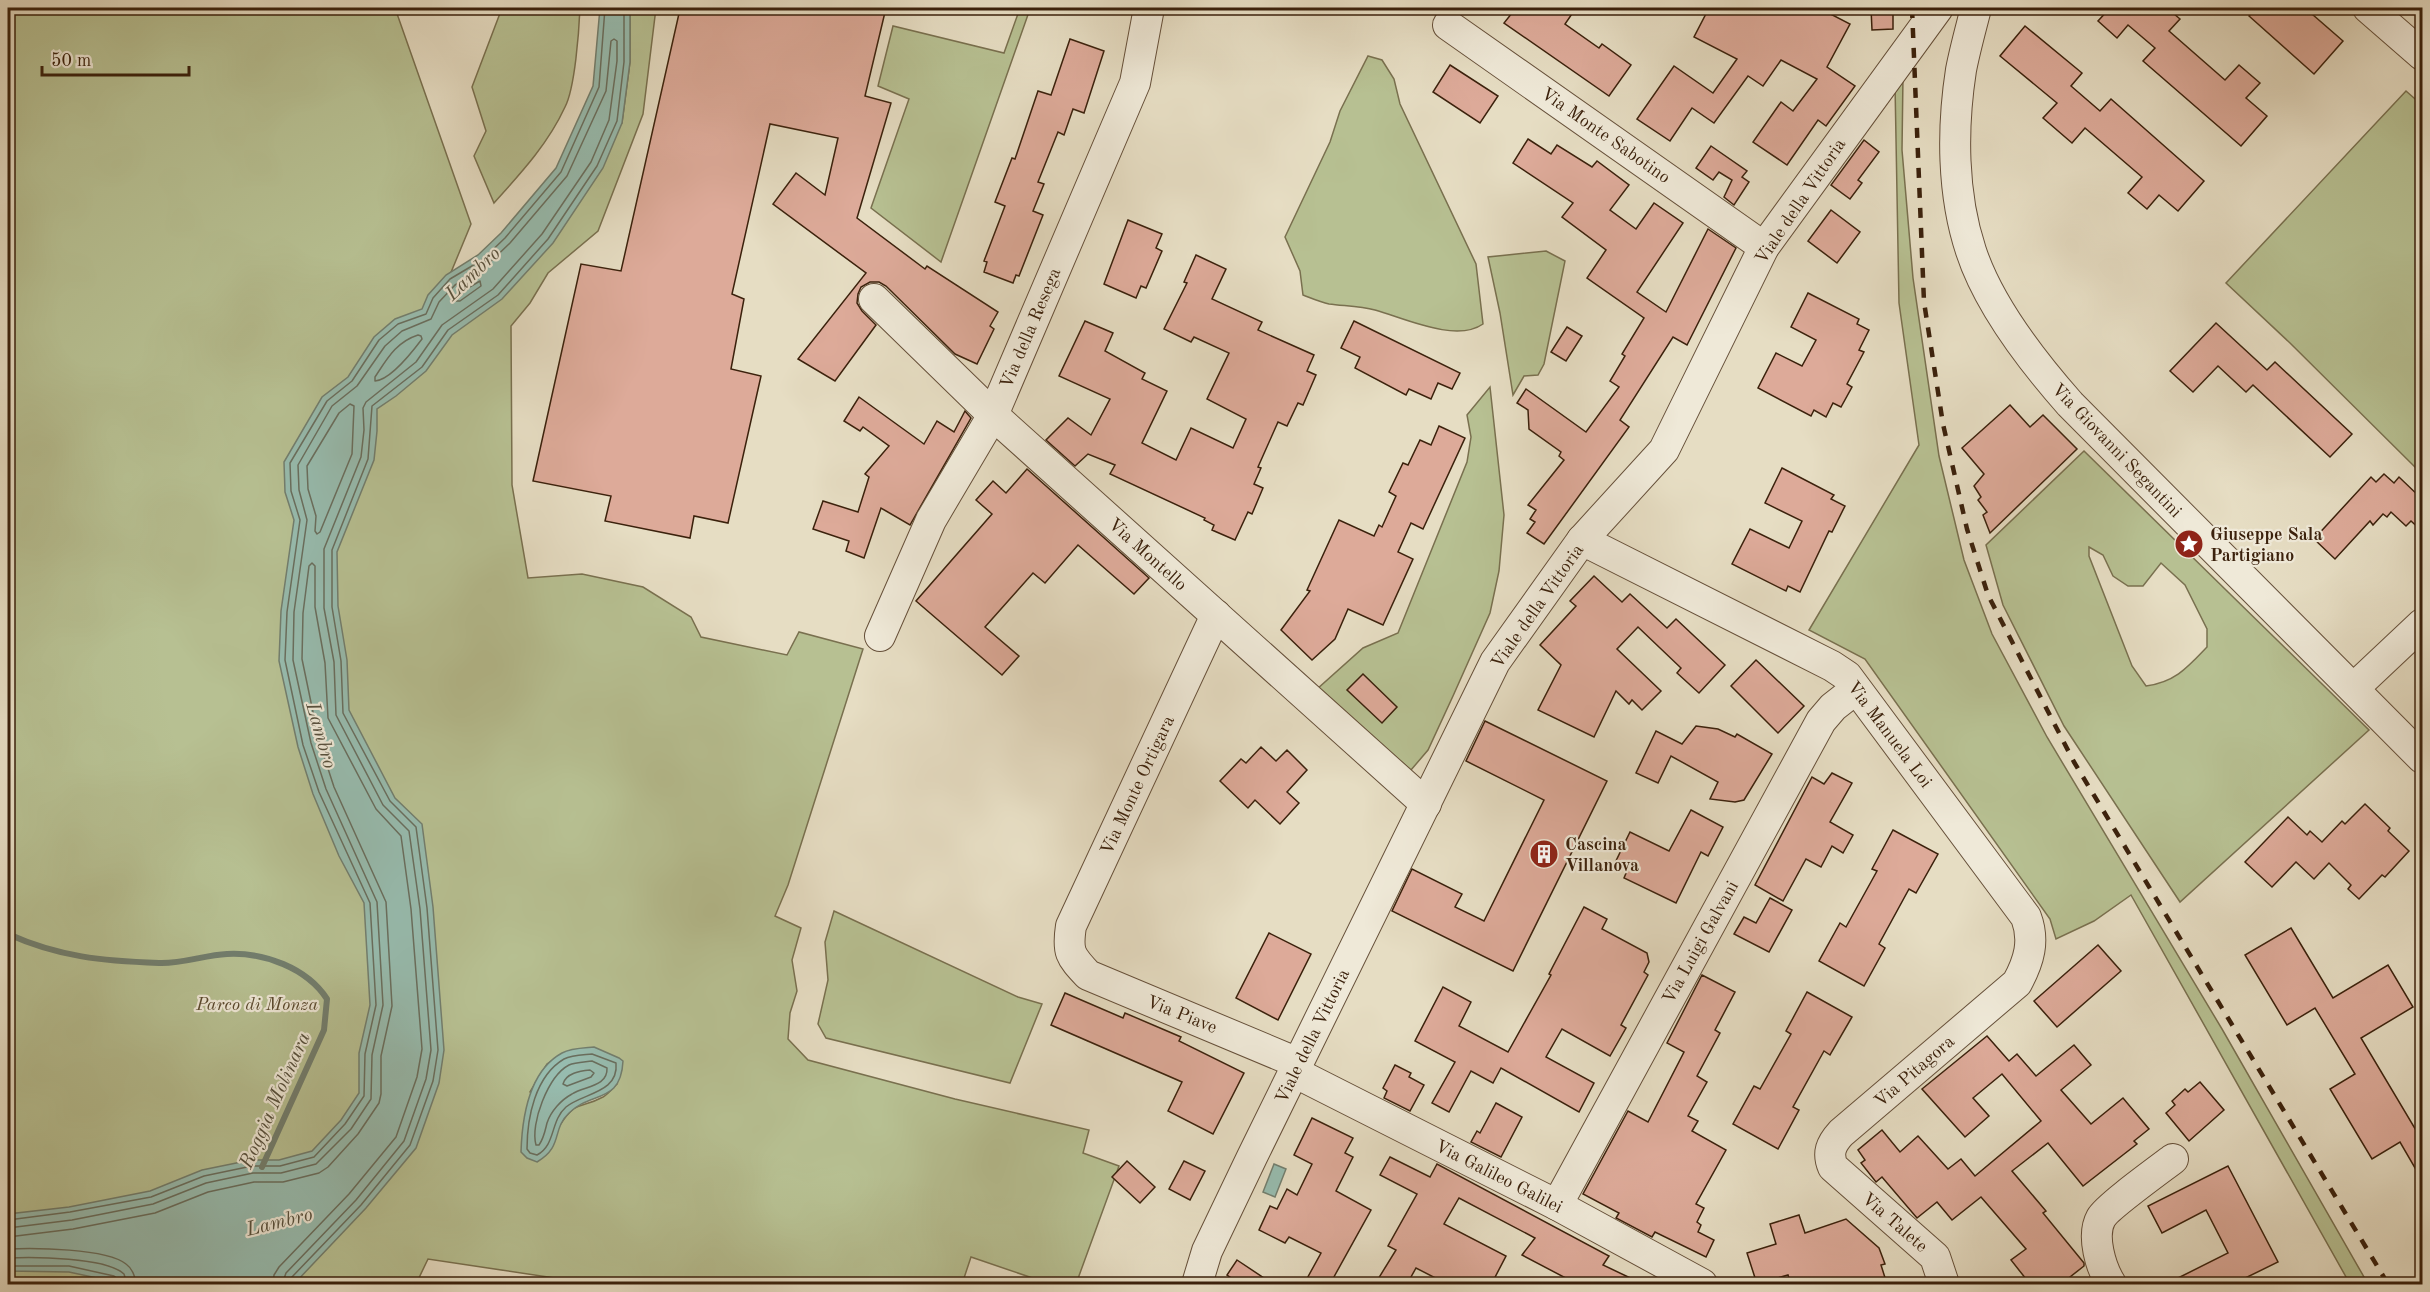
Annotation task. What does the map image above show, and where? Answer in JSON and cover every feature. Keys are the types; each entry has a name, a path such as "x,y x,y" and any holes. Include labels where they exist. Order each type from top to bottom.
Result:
{"street":[{"name":"Via della Resega","path":"880,636 931,520 993,415 1135,83 1149,8"},
{"name":"Viale della Vittoria","path":"1197,1284 1207,1251 1495,662 1582,540 1664,450 1764,247 1938,8"},
{"name":"Via Giovanni Segantini","path":"1954,8 1962,68"},
{"name":"Via Giovanni Segantini","path":"1976,8 1962,68 1958,101 1956,148 1958,185 1964,225 1975,261 2008,323 2070,404 2422,758"},
{"path":"2368,8 2421,50"},
{"name":"Via Monte Sabotino","path":"1448,24 1764,247"},
{"name":"Via Montello","path":"874,299 993,415 1426,804"},
{"name":"Via Manuela Loi","path":"1582,540 1832,666 1847,676 2026,917 2031,931 2030,945 2027,963 2017,983"},
{"name":"Via Monte Ortigara","path":"1071,958 1068,946 1071,926 1216,615"},
{"path":"2354,688 2422,624"},
{"name":"Via Luigi Galvani","path":"1557,1205 1821,721 1833,707 1856,689"},
{"name":"Via Piave","path":"1071,958 1088,975 1296,1067"},
{"name":"Via Pitagora","path":"1833,1167 1829,1152 1833,1142 2017,983"},
{"name":"Via Galileo Galilei","path":"1296,1067 1702,1284"},
{"path":"2111,1284 2107,1278 2097,1239 2102,1216 2173,1159"},
{"name":"Via Talete","path":"1833,1167 1935,1257 1944,1284"}],"green space":[{"name":"Parco di Monza","path":"8,8 395,8 471,224 447,282 469,322 622,123 630,62 630,8 656,8 643,114 598,231 548,273 530,303 511,326 512,485 528,578 582,574 643,587 691,617 701,637 787,655 799,632 863,649 788,885 775,916 801,928 792,960 797,991 790,1013 788,1039 808,1060 955,1099 1089,1130 1083,1153 1119,1166 1076,1284 1050,1284 971,1257 962,1284 581,1282 428,1259 416,1284 8,1284","holes":["553,1060 617,1084 603,1097 575,1108 560,1125 530,1092 547,1064"]},
{"path":"502,8 580,8 574,73 565,107 542,146 494,203 474,156 486,131 472,87"},
{"path":"1020,8 1030,9 941,262 871,208 909,99 878,86 893,26 1004,53"},
{"path":"1368,56 1382,60 1394,79 1400,104 1476,264 1483,324 1472,329 1459,331 1430,327 1375,310 1329,304 1303,295 1300,271 1285,237 1330,142 1340,111"},
{"path":"1903,76 1902,150 1913,278 1939,456 1964,560 1992,634 2047,737 2222,1029 2368,1284 2350,1284 2131,895 2094,921 2056,939 2050,919 1865,659 1809,630 1919,445 1899,303 1895,84"},
{"path":"2406,91 2422,105 2422,474 2226,283"},
{"path":"1546,251 1565,261 1544,364 1538,375 1524,376 1513,395 1500,313 1488,257"},
{"path":"1490,387 1504,515 1499,571 1490,613 1428,750 1411,770 1316,690 1363,648 1398,633 1467,462 1471,437 1467,415"},
{"path":"2084,451 2369,730 2180,902 2064,726 2003,605 1986,545","holes":["2089,547 2103,555 2113,576 2128,586 2143,586 2161,563 2185,585 2207,629 2207,647 2187,668 2165,681 2146,686 2132,666 2089,556"]},
{"path":"834,911 1018,997 1042,1004 1010,1083 826,1038 818,1024 828,980 825,942"}],"water":[{"name":"Lambro","path":"600,8 630,8 630,62 622,123 603,168 553,243 502,299 452,335 426,371 377,409 374,460 337,552 338,606 347,660 349,710 395,798 422,824 433,907 444,1050 439,1083 416,1148 366,1208 294,1284 120,1283 69,1272 8,1271 8,1214 69,1207 150,1191 202,1170 251,1160 279,1160 312,1151 341,1120 359,1093 359,1053 370,1005 364,903 339,856 313,794 298,747 279,661 281,611 294,520 285,492 284,462 322,397 348,377 374,337 395,319 422,309 428,295 446,275 478,255 501,233 556,168 593,86"},
{"path":"594,1047 623,1061 617,1084 611,1091 578,1106 569,1113 560,1126 551,1150 545,1156 537,1162 527,1158 521,1152 523,1125 529,1097 542,1071 562,1053 573,1049"},
{"path":"1274,1164 1286,1169 1275,1197 1263,1192"}],"building":[{"path":"886,8 865,96 891,103 857,218 925,269 927,266 998,312 990,326 994,329 977,364 955,354 886,286 879,282 870,282 861,287 857,303 876,325 835,381 798,359 866,273 773,204 796,173 825,195 838,138 770,124 732,294 744,299 731,369 761,376 728,523 694,516 690,538 605,521 611,496 533,481 581,264 621,271 680,9"},
{"path":"1516,8 1576,8 1565,24 1599,48 1602,44 1631,65 1609,96 1504,23"},
{"path":"1709,8 1819,8 1850,24 1827,67 1855,86 1826,126 1818,120 1787,165 1753,142 1781,102 1793,111 1817,79 1781,60 1763,86 1748,76 1714,123 1692,108 1670,141 1637,119 1674,66 1713,93 1737,59 1694,37"},
{"path":"1871,8 1893,8 1893,29 1872,30"},
{"path":"2110,8 2167,8 2180,19 2169,31 2225,80 2239,65 2260,83 2246,98 2267,116 2241,146 2143,61 2155,48 2128,25 2117,38 2098,21"},
{"path":"2256,8 2305,8 2343,41 2314,74 2249,16"},
{"path":"2025,26 2082,73 2071,86 2100,111 2111,99 2204,181 2178,211 2159,195 2147,209 2128,193 2142,177 2085,128 2072,143 2043,118 2057,103 2000,56"},
{"path":"1070,39 1104,51 1084,113 1073,109 1064,135 1058,132 1038,182 1044,184 1033,211 1043,215 1019,276 1016,275 1013,283 984,272 987,262 984,261 1005,206 995,202 1012,158 1015,159 1038,91 1051,95"},
{"path":"1450,65 1498,96 1480,123 1433,92"},
{"path":"1528,139 1551,154 1557,145 1592,167 1597,161 1629,185 1610,210 1636,229 1654,203 1683,223 1637,292 1666,312 1708,229 1736,248 1687,345 1673,337 1620,420 1629,427 1544,544 1527,533 1535,522 1530,519 1536,510 1528,505 1564,460 1559,456 1561,452 1529,429 1528,410 1517,403 1526,389 1586,432 1619,387 1610,381 1625,356 1622,354 1644,318 1587,278 1606,250 1562,217 1573,203 1513,163"},
{"path":"1864,140 1879,152 1858,180 1862,183 1850,199 1831,185"},
{"path":"1711,146 1747,171 1742,177 1749,182 1734,205 1724,197 1732,180 1719,172 1713,180 1696,168"},
{"path":"1831,210 1860,232 1837,263 1808,241"},
{"path":"1128,220 1162,234 1156,248 1162,251 1146,288 1141,286 1136,298 1104,284"},
{"path":"1196,255 1226,269 1212,299 1262,322 1258,330 1314,355 1307,371 1316,375 1303,405 1298,403 1287,426 1278,422 1258,467 1261,468 1254,484 1263,488 1252,514 1248,512 1235,540 1212,530 1214,525 1204,520 1205,518 1110,474 1115,465 1088,454 1075,466 1046,440 1068,418 1091,435 1110,399 1059,376 1085,321 1113,333 1105,351 1145,373 1142,379 1167,391 1142,443 1176,460 1191,428 1233,448 1246,419 1207,399 1229,353 1194,337 1191,342 1164,329 1187,283 1184,282"},
{"path":"1808,293 1859,319 1857,324 1869,330 1859,350 1864,352 1847,384 1852,387 1841,407 1833,403 1826,417 1814,410 1811,416 1758,388 1776,353 1802,366 1816,340 1791,327"},
{"path":"1354,321 1460,373 1452,389 1438,383 1431,399 1409,389 1406,395 1355,368 1360,357 1341,348"},
{"path":"2216,323 2267,370 2275,362 2352,434 2330,457 2253,385 2246,392 2218,366 2193,392 2170,371"},
{"path":"1567,327 1582,336 1566,361 1551,352"},
{"path":"859,397 924,444 937,421 954,432 965,411 971,418 910,525 881,508 864,558 846,551 849,541 813,529 823,501 858,512 869,477 865,474 889,446 863,427 860,431 844,421"},
{"path":"2010,405 2030,427 2043,415 2077,449 1990,533 1983,515 1987,512 1978,500 1981,497 1974,486 1984,474 1962,448"},
{"path":"1439,426 1465,438 1423,529 1411,523 1398,552 1413,559 1383,625 1348,609 1335,639 1312,660 1281,630 1310,591 1307,590 1339,520 1374,536 1379,525 1382,527 1396,496 1389,492 1403,463 1408,465 1420,440 1431,445"},
{"path":"1782,468 1834,495 1831,499 1845,506 1832,532 1829,531 1800,592 1788,586 1786,591 1732,564 1750,529 1789,548 1802,521 1765,503"},
{"path":"1027,469 1149,578 1134,594 1078,545 1045,583 1033,573 985,627 1019,656 1002,675 916,601 992,514 976,500 993,481 1006,493"},
{"path":"2384,474 2394,483 2399,477 2422,499 2422,531 2411,521 2406,526 2391,512 2387,517 2383,514 2373,525 2370,521 2335,559 2314,539 2371,477 2376,482"},
{"path":"1594,576 1622,602 1630,594 1667,628 1676,619 1725,665 1699,693 1677,673 1681,668 1638,627 1617,649 1661,691 1642,710 1632,700 1629,704 1616,691 1594,737 1538,710 1561,665 1540,645 1576,606 1570,601"},
{"path":"1756,660 1804,706 1778,733 1731,686"},
{"path":"1363,674 1397,707 1382,723 1347,690"},
{"path":"1485,721 1607,781 1513,971 1392,911 1412,869 1462,894 1455,907 1484,921 1544,800 1466,761"},
{"path":"1696,726 1718,729 1735,737 1737,734 1772,754 1744,800 1735,802 1710,799 1718,782 1671,756 1658,783 1636,773 1656,731 1682,744"},
{"path":"1261,747 1276,761 1287,750 1307,770 1287,792 1299,803 1280,824 1255,800 1248,808 1220,781 1241,759 1246,763"},
{"path":"1832,773 1852,783 1830,822 1853,835 1843,853 1832,846 1821,867 1806,859 1783,901 1755,885 1812,777 1824,784"},
{"path":"2365,804 2390,828 2388,831 2409,851 2385,877 2382,875 2359,899 2348,889 2351,885 2329,863 2314,879 2296,862 2272,887 2245,862 2288,817 2307,835 2310,831 2322,842 2342,821 2345,824"},
{"path":"1691,810 1723,827 1708,856 1701,852 1676,903 1624,878 1627,871 1614,865 1630,832 1669,851"},
{"path":"1893,830 1938,854 1916,893 1909,889 1879,944 1885,948 1864,986 1819,961 1840,923 1846,927 1877,871 1872,869"},
{"path":"1770,898 1792,910 1769,952 1734,934 1744,917 1756,923"},
{"path":"1584,907 1607,919 1602,929 1647,953 1649,962 1644,972 1648,975 1621,1025 1626,1028 1610,1056 1562,1029 1546,1057 1594,1083 1579,1112 1501,1068 1493,1083 1471,1071 1449,1112 1432,1103 1455,1062 1415,1041 1443,987 1471,1002 1459,1026 1508,1052 1551,975 1549,974"},
{"path":"2291,928 2333,998 2388,965 2413,1007 2361,1038 2417,1132 2422,1129 2422,1180 2400,1142 2372,1159 2330,1089 2355,1074 2315,1008 2287,1025 2245,955"},
{"path":"1269,933 1311,954 1278,1020 1236,998"},
{"path":"2098,945 2121,971 2057,1027 2034,1001"},
{"path":"1702,975 1735,992 1715,1030 1720,1033 1697,1076 1707,1082 1688,1116 1698,1121 1692,1131 1726,1150 1696,1204 1704,1208 1697,1222 1701,1225 1698,1232 1714,1240 1706,1257 1655,1232 1652,1237 1616,1218 1619,1213 1583,1194 1628,1111 1648,1122 1684,1052 1667,1043"},
{"path":"1807,992 1852,1017 1830,1055 1824,1051 1793,1107 1799,1110 1778,1149 1733,1124 1754,1086 1760,1089 1791,1034 1786,1031"},
{"path":"1065,993 1123,1018 1125,1013 1181,1037 1179,1041 1244,1073 1213,1134 1168,1111 1182,1082 1051,1025"},
{"path":"1987,1036 2009,1061 2017,1054 2036,1076 2074,1045 2091,1065 2061,1090 2091,1124 2123,1098 2149,1129 2134,1141 2137,1144 2083,1186 2048,1143 2012,1171 2046,1211 2043,1213 2084,1263 2084,1266 2061,1284 2030,1284 2011,1260 2026,1249 1981,1197 1952,1220 1937,1202 1917,1218 1882,1177 1876,1182 1861,1163 1865,1160 1858,1150 1882,1130 1900,1152 1918,1136 1948,1169 1961,1159 1975,1176 2041,1121 2002,1074 1973,1098 1989,1116 1965,1137 1922,1089"},
{"path":"1395,1065 1411,1073 1409,1077 1424,1085 1410,1111 1384,1098 1387,1091 1383,1088"},
{"path":"2200,1082 2224,1110 2189,1141 2166,1113 2175,1105 2172,1101 2185,1089 2188,1092"},
{"path":"1496,1103 1522,1117 1501,1157 1471,1142 1477,1131 1480,1133"},
{"path":"1312,1118 1353,1138 1345,1153 1353,1157 1336,1191 1371,1210 1330,1284 1304,1284 1321,1253 1289,1237 1285,1243 1259,1230 1270,1206 1277,1209 1287,1189 1297,1195 1312,1164 1294,1155"},
{"path":"1390,1157 1430,1177 1437,1164 1609,1256 1603,1265 1643,1284 1577,1284 1522,1255 1535,1238 1459,1198 1444,1224 1506,1256 1492,1283 1481,1278 1478,1284 1447,1284 1416,1268 1407,1284 1375,1284 1396,1250 1388,1246 1417,1194 1380,1175"},
{"path":"1127,1161 1155,1187 1140,1203 1112,1177"},
{"path":"1184,1161 1205,1171 1190,1200 1169,1189"},
{"path":"2228,1166 2278,1262 2233,1284 2166,1284 2228,1253 2206,1210 2162,1233 2148,1206"},
{"path":"1799,1215 1805,1233 1846,1219 1879,1248 1885,1264 1881,1265 1887,1284 1822,1284 1821,1279 1804,1284 1791,1284 1788,1275 1757,1284 1747,1253 1776,1244 1770,1224"},
{"path":"1237,1260 1273,1284 1240,1284 1227,1275"}],"waterway":[{"name":"Roggia Molinara","path":"8,934 63,953 119,961 168,963 227,954 255,956 283,964 318,988 327,999 324,1030 262,1167"}],"railway":[{"path":"1912,8 1924,302 1943,424 1967,529 1988,595 2074,762 2388,1284"}],"place":[{"name":"Giuseppe Sala Partigiano","path":"2189,544"},
{"name":"Cascina Villanova","path":"1544,854"}]}
